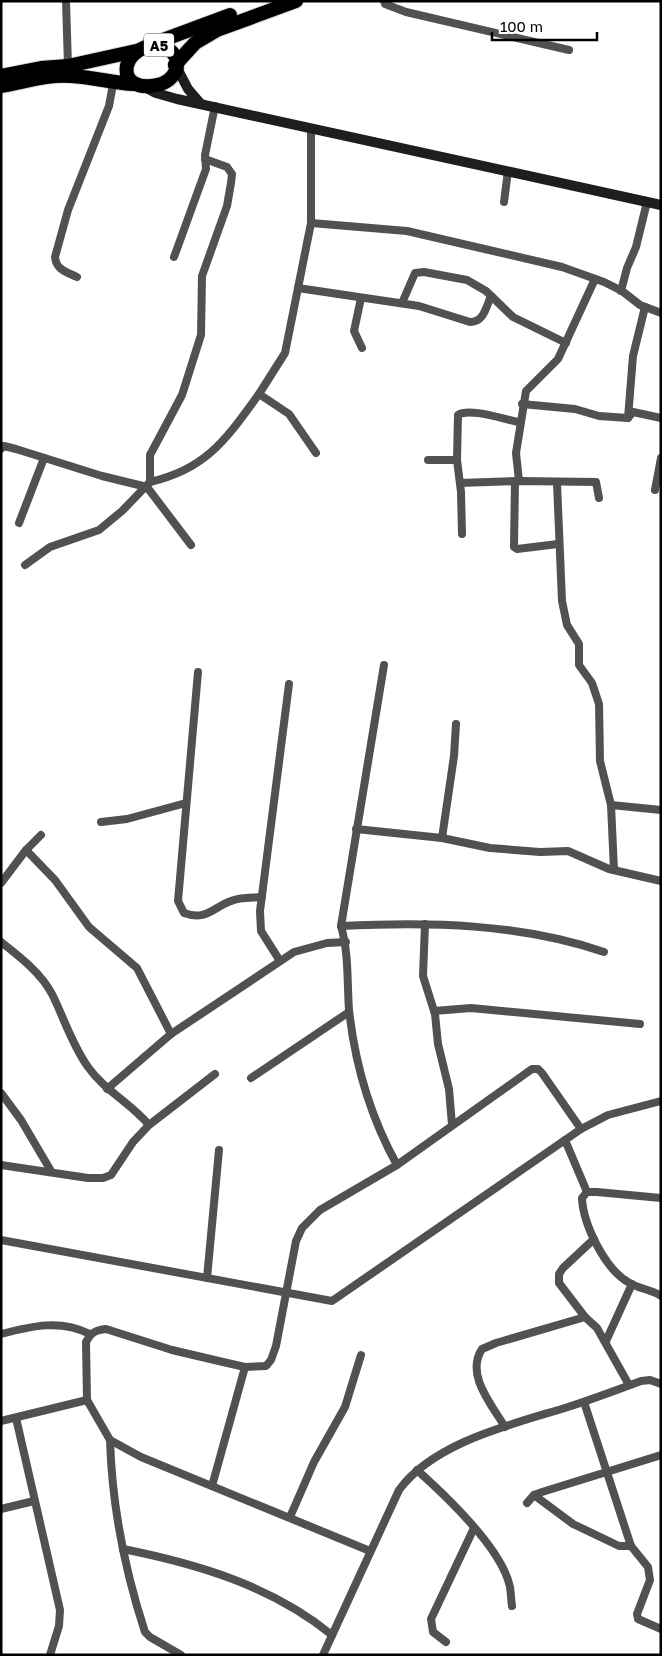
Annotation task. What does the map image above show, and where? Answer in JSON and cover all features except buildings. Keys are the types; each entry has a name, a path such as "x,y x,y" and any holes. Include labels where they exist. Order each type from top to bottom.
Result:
{"highway":[{"name":"A5","path":"1,76 40,68 68,66 141,48 268,1"},
{"name":"A5","path":"1,86 64,76 97,79 113,84 140,86 169,80 176,67 195,43 216,30 296,1"},
{"name":"A5","path":"140,86 128,79 126,64 141,48 164,46 171,50 178,62 176,67"}],"main road":[{"path":"176,67 183,81 200,103"},
{"path":"140,86 156,94 661,205"}],"street":[{"path":"66,1 68,66"},
{"path":"384,1 385,4 406,12 569,50"},
{"path":"77,277 61,270 56,263 55,257 68,210 109,106 113,84"},
{"path":"174,257 206,169 205,159 215,106"},
{"path":"25,565 50,546 99,530 122,512 148,484 170,477 212,454 259,394 285,353 311,223 311,128"},
{"path":"191,546 148,484 150,455 182,395 201,335 202,276 227,206 230,191 232,174 230,170 205,159"},
{"path":"504,202 508,171"},
{"path":"621,291 627,268 636,248 647,202"},
{"path":"311,223 407,231 562,267 621,291 645,307 661,313"},
{"path":"402,304 412,277 418,272 467,280 491,296 513,317 566,343"},
{"path":"558,544 517,549 514,547 517,481 516,454 519,422 526,391 551,368 566,343 595,279"},
{"path":"298,288 420,306 455,318 475,322 482,317 491,296"},
{"path":"361,298 354,331 362,348"},
{"path":"628,418 633,356 645,307"},
{"path":"259,394 289,414 316,453"},
{"path":"522,404 575,409 599,416 628,418"},
{"path":"462,534 457,460 457,421 461,413 471,412 519,422"},
{"path":"628,418 633,412 661,418"},
{"path":"1,449 4,446 148,484"},
{"path":"19,523 44,458"},
{"path":"655,490 661,458"},
{"path":"428,460 457,460"},
{"path":"460,483 517,481 596,482 599,498"},
{"path":"557,483 558,544 565,621 579,644 579,664 592,683 599,704 600,761 611,805 614,870"},
{"path":"384,665 341,926 346,942 350,1012 364,1086 382,1137 397,1164"},
{"path":"198,672 178,901 184,913 194,917 208,914 231,900 262,897"},
{"path":"280,961 261,930 262,897 289,684"},
{"path":"442,838 454,756 456,724"},
{"path":"101,822 127,819 186,803"},
{"path":"611,805 661,810"},
{"path":"356,829 442,838 490,848 520,851 568,851 614,870 661,881"},
{"path":"1,883 26,850 41,835"},
{"path":"26,850 55,880 89,927 137,968 171,1034"},
{"path":"341,926 425,924 524,932 575,942 604,952"},
{"path":"425,924 423,976 434,1012 438,1044 449,1089 452,1125"},
{"path":"1,942 39,976 52,993 88,1066 107,1089 136,1111 149,1125"},
{"path":"107,1089 171,1034 280,961 308,947 346,942"},
{"path":"434,1012 472,1008 640,1024"},
{"path":"251,1078 350,1012"},
{"path":"181,1655 150,1637 145,1632 123,1549 110,1466 110,1440 87,1400 86,1342 90,1334 97,1330 117,1331 172,1350 245,1367 266,1366 271,1360 296,1241 309,1218 397,1164 524,1074 538,1069 581,1129"},
{"path":"1,1165 88,1178 103,1178 111,1175 128,1147 149,1125 215,1074"},
{"path":"1,1093 21,1120 51,1171"},
{"path":"1,1240 208,1278 299,1297 332,1301 530,1162 581,1129 608,1115 661,1101"},
{"path":"565,1140 587,1192"},
{"path":"208,1278 219,1150"},
{"path":"587,1192 661,1198"},
{"path":"587,1192 582,1198 582,1206 600,1253 615,1271 632,1284 661,1296"},
{"path":"594,1239 563,1268 558,1279 562,1288 606,1341 629,1386"},
{"path":"606,1341 632,1284"},
{"path":"505,1427 478,1380 476,1367 482,1349 496,1343 585,1317"},
{"path":"1,1334 55,1324 74,1326 90,1334"},
{"path":"290,1517 314,1462 345,1407 361,1355"},
{"path":"212,1486 245,1367"},
{"path":"323,1655 399,1490 417,1470 440,1454 505,1427 650,1380 661,1384"},
{"path":"1,1421 87,1400"},
{"path":"584,1402 605,1472 631,1546 648,1567 650,1580 637,1614 638,1619 661,1629"},
{"path":"16,1418 60,1610 59,1626 50,1655"},
{"path":"110,1440 140,1457 370,1551"},
{"path":"527,1503 534,1495 661,1454"},
{"path":"417,1470 474,1528 492,1550 510,1586 512,1606"},
{"path":"534,1495 573,1524 619,1546 631,1546"},
{"path":"1,1510 34,1500"},
{"path":"446,1642 432,1632 431,1619 474,1528"},
{"path":"123,1549 178,1560 248,1585 290,1605 332,1635"}]}
